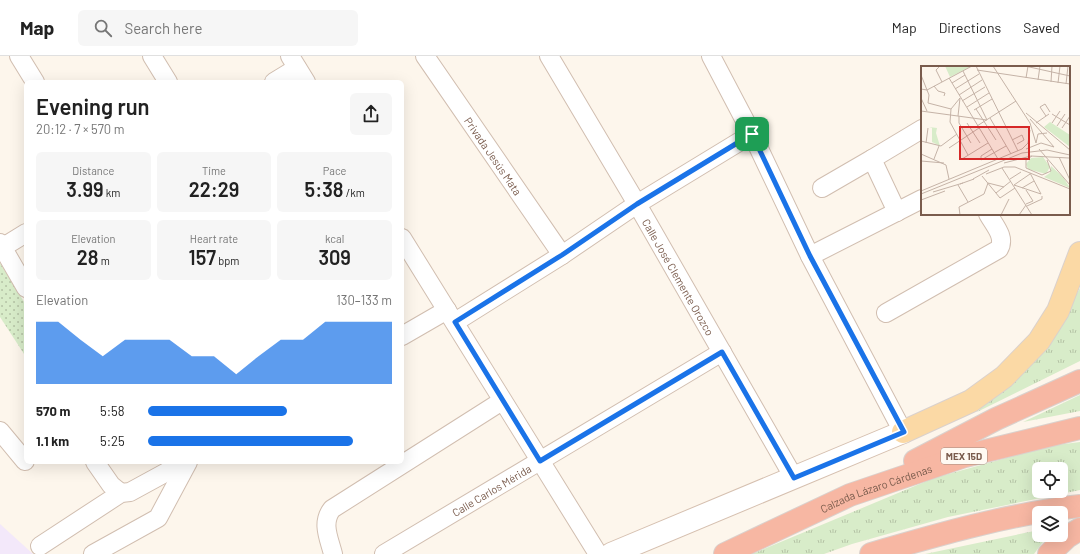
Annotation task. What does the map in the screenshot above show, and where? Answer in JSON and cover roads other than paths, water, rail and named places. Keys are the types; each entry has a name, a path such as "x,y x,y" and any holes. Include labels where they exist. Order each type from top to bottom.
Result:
{"highway":[{"path":"850,495 996,419 1080,381"},
{"name":"Calzada Lázaro Cárdenas","path":"725,554 850,495 965,456 1080,428"},
{"path":"871,554 965,527 1050,509 1080,506"},
{"path":"1049,554 1067,537 1080,529"}],"main road":[{"path":"611,554 904,432 971,401 1004,377 1039,341 1058,311 1080,253"}],"street":[{"path":"19,56 34,80"},
{"path":"152,56 167,80"},
{"name":"Privada Jesús Mata","path":"425,56 562,255"},
{"name":"Calle José Clemente Orozco","path":"549,56 637,204 794,478"},
{"path":"711,56 752,134 810,256 904,432"},
{"path":"278,80 297,69"},
{"path":"822,188 921,131"},
{"path":"404,335 451,316 562,255 637,204 752,134"},
{"path":"872,159 897,212"},
{"path":"810,256 921,200"},
{"path":"886,313 999,249 1002,238 989,215"},
{"path":"24,234 1,247 24,285"},
{"path":"404,241 598,554"},
{"name":"Calle Carlos Mérida","path":"384,554 722,352"},
{"path":"404,463 502,401"},
{"path":"0,431 24,460"},
{"path":"96,464 111,486 121,493"},
{"path":"40,546 121,493 130,492 181,464"},
{"path":"93,554 158,518 187,464"},
{"path":"333,554 326,522 332,509 403,464"}]}
